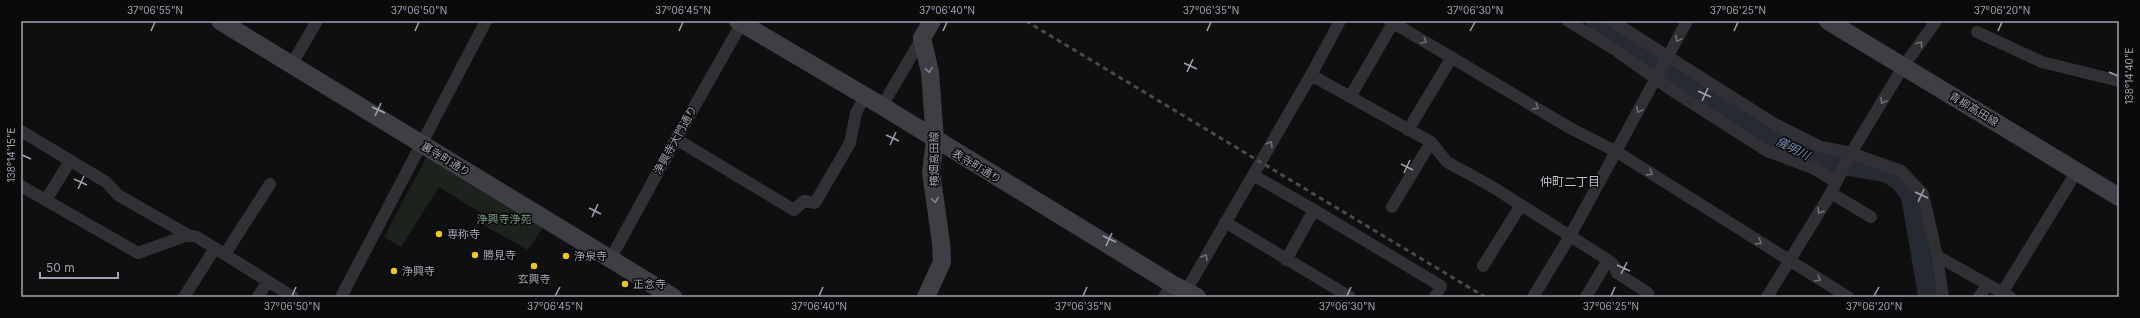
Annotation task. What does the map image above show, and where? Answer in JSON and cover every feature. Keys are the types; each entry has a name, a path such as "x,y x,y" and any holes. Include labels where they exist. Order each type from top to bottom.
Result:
{"street":[{"name":"裏寺町通り","path":"220,21 673,297"},
{"path":"292,64 317,21"},
{"path":"341,297 374,237 486,21"},
{"path":"882,106 932,21"},
{"path":"1180,292 1253,175 1311,75 1340,21"},
{"path":"1568,21 1617,51 1767,150 1813,168 1835,184 1871,217"},
{"path":"1612,21 1773,123 1821,147 1902,171 1923,194 1938,256 1943,297"},
{"path":"1533,297 1570,236 1617,152 1687,21"},
{"name":"青柳高田線","path":"1828,21 2119,197"},
{"path":"1767,297 1903,67 1936,21"},
{"name":"表寺町通り","path":"741,22 882,106 1180,292"},
{"name":"浄興寺大門通り","path":"610,258 741,22"},
{"path":"1350,97 1392,22 1570,128 1617,152 1848,297"},
{"path":"1978,32 2042,62 2119,81"},
{"name":"横畑高田線","path":"922,38 930,72 935,140 932,172 942,262 926,297"},
{"path":"1408,130 1452,57"},
{"path":"1311,75 1430,142 1447,162 1491,186 1608,260 1614,265 1616,273 1648,293"},
{"path":"676,139 794,210 804,201 815,203 850,143 856,113 865,96"},
{"path":"21,131 106,182 118,194 188,235 197,237 293,297"},
{"path":"1392,207 1430,142"},
{"path":"46,200 70,161"},
{"path":"1938,256 2006,295 2076,171"},
{"path":"1253,175 1441,286 1435,297"},
{"path":"184,297 270,184"},
{"path":"21,186 138,253 188,235"},
{"path":"1483,266 1521,205"},
{"path":"1286,260 1314,210"},
{"path":"1225,222 1286,260 1350,297"},
{"path":"1586,297 1608,260"},
{"path":"258,297 268,281"},
{"path":"1979,297 1987,285"}],"green space":[{"name":"浄興寺浄苑","path":"427,156 545,224 528,250 476,221 481,213 439,187 401,247 384,237"}],"waterway":[{"name":"儀明川","path":"1595,21 1763,133 1820,162 1887,173 1899,181 1910,194 1928,297"}],"railway":[{"path":"1026,21 1485,297"}],"place":[{"name":"専称寺","path":"439,234"},
{"name":"勝見寺","path":"475,255"},
{"name":"浄泉寺","path":"566,256"},
{"name":"玄興寺","path":"534,266"},
{"name":"浄興寺","path":"394,271"},
{"name":"正念寺","path":"625,284"}],"district":[{"name":"仲町二丁目","path":"1570,181"}]}
